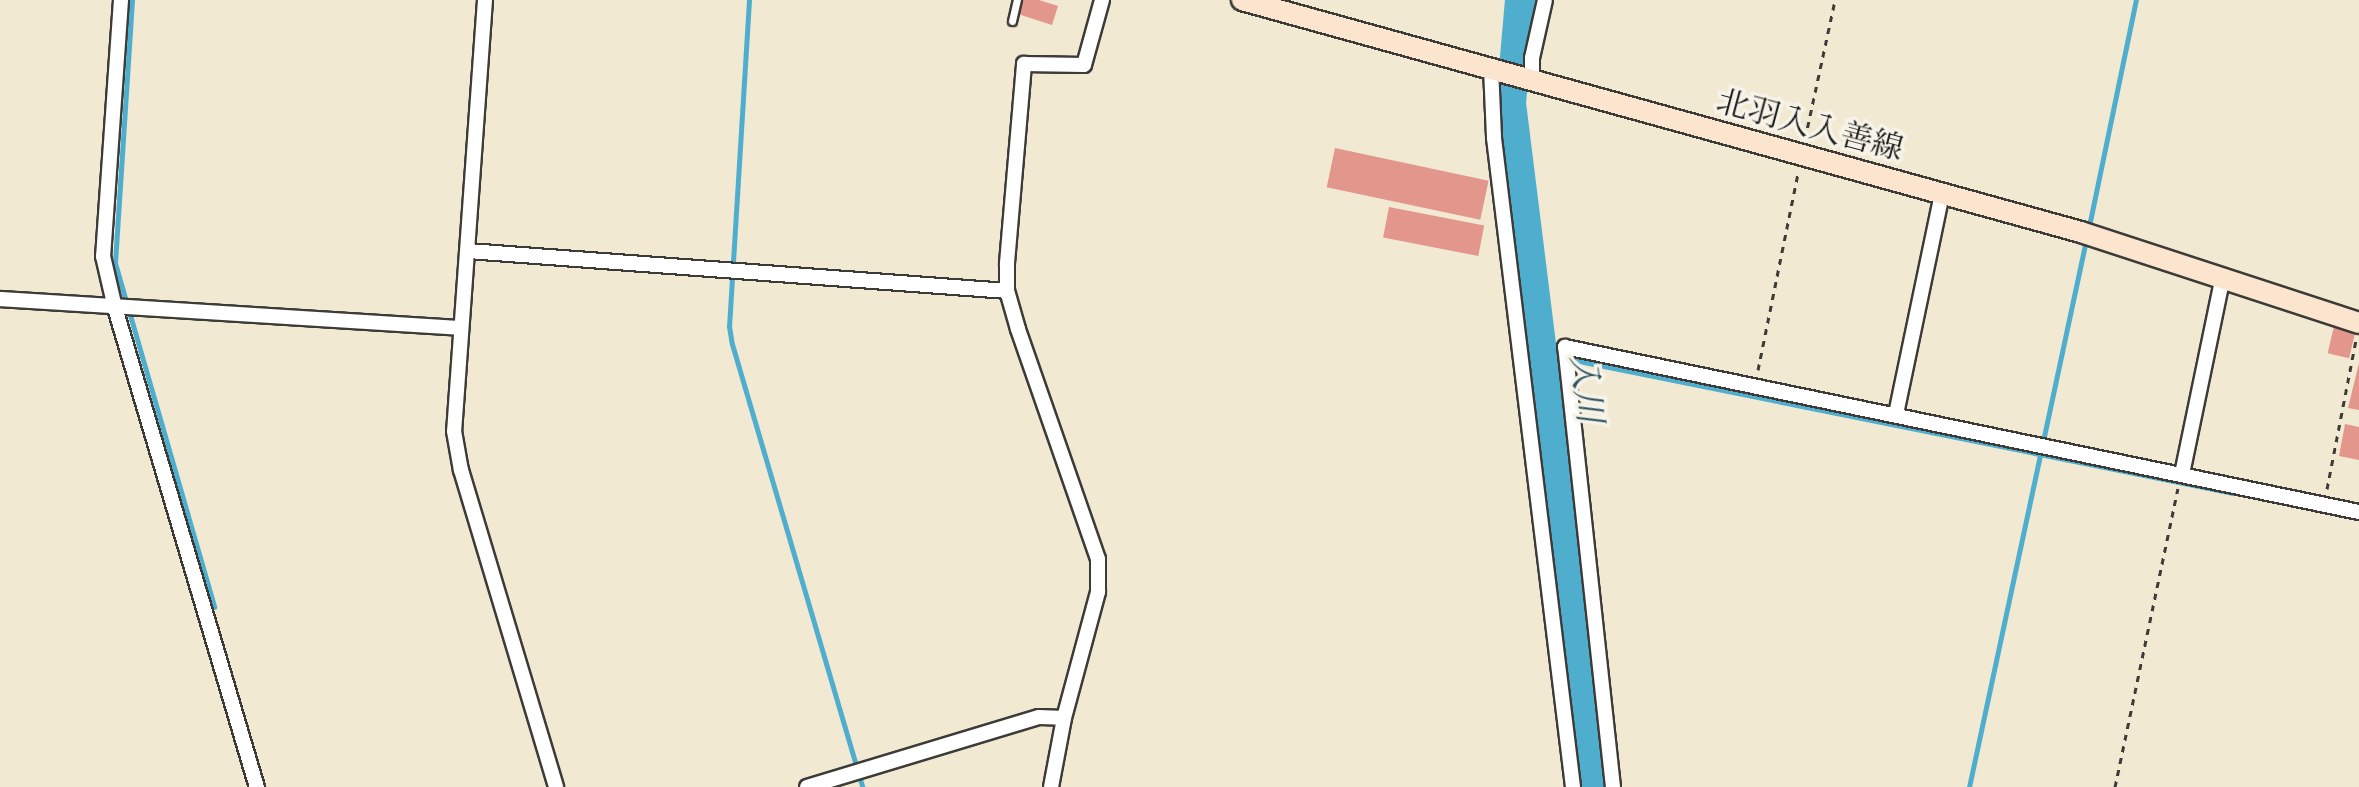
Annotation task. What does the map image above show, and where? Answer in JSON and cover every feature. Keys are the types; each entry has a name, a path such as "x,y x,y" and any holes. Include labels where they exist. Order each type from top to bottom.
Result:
{"main road":[{"name":"北羽入入善線","path":"1242,0 1942,193 2223,276 2359,325"}],"street":[{"path":"121,0 103,256 115,308 257,787"},
{"path":"485,0 454,431 461,470 556,787"},
{"path":"1051,787 1064,718 1098,592 1098,559 1007,291 1007,263 1024,64 1084,65 1102,0"},
{"path":"1529,79 1545,0"},
{"path":"1494,69 1494,138 1573,787"},
{"path":"1896,414 1942,193"},
{"path":"468,251 1007,291"},
{"path":"2182,474 2223,276"},
{"path":"0,299 460,328"},
{"path":"1613,787 1565,347 2359,512"},
{"path":"807,787 1039,717 1064,718"}],"lane":[{"path":"1012,21 1017,0"}],"path":[{"path":"1755,385 1835,0"},
{"path":"2324,505 2359,325"},
{"path":"2115,787 2182,474"}],"building":[{"path":"1022,0 1039,0 1058,6 1052,25 1018,14"},
{"path":"1335,148 1489,181 1480,220 1327,187"},
{"path":"1389,207 1484,226 1478,256 1383,237"},
{"path":"2334,326 2355,331 2349,358 2328,353"},
{"path":"2359,363 2359,410 2348,408"},
{"path":"2345,424 2359,427 2359,460 2339,456"}],"waterway":[{"path":"132,0 115,263 214,607"},
{"path":"749,0 729,326 862,787"},
{"name":"入川","path":"1520,0 1511,103 1596,787"},
{"path":"2088,231 2136,0"},
{"path":"1969,787 2086,240"},
{"path":"1544,354 2233,493"}]}
